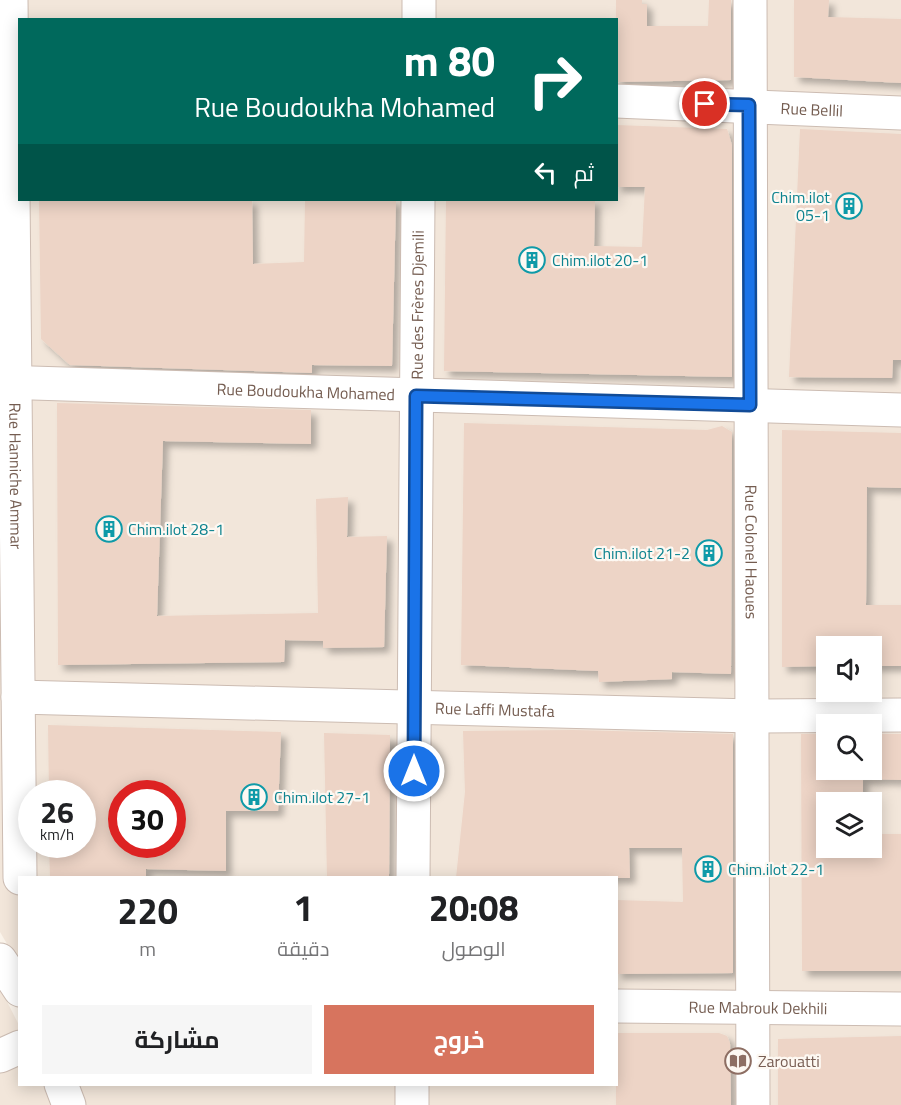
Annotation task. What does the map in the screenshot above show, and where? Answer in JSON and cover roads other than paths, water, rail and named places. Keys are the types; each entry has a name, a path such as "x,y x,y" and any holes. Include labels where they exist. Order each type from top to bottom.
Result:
{"street":[{"name":"Rue Hanniche Ammar","path":"11,0 7,382 18,697 20,876"},
{"path":"419,0 419,18"},
{"name":"Rue Colonel Haoues","path":"750,0 753,1105"},
{"name":"Rue Bellil","path":"618,101 901,113"},
{"name":"Rue des Frères Djemili","path":"413,876 418,201"},
{"name":"Rue Boudoukha Mohamed","path":"7,382 901,410"},
{"name":"Rue Laffi Mustafa","path":"18,697 752,716 901,715"},
{"path":"0,960 18,987"},
{"name":"Rue Mabrouk Dekhili","path":"618,1006 901,1009"},
{"path":"0,1056 18,1048"},
{"path":"62,1086 69,1105"},
{"path":"412,1086 412,1105"}],"place":[{"name":"Chim.ilot 05-1","path":"849,206"},
{"name":"Chim.ilot 20-1","path":"532,260"},
{"name":"Chim.ilot 28-1","path":"109,529"},
{"name":"Chim.ilot 21-2","path":"709,553"},
{"name":"Chim.ilot 27-1","path":"254,797"},
{"name":"Chim.ilot 22-1","path":"708,869"},
{"name":"Zarouatti","path":"738,1061"}]}
